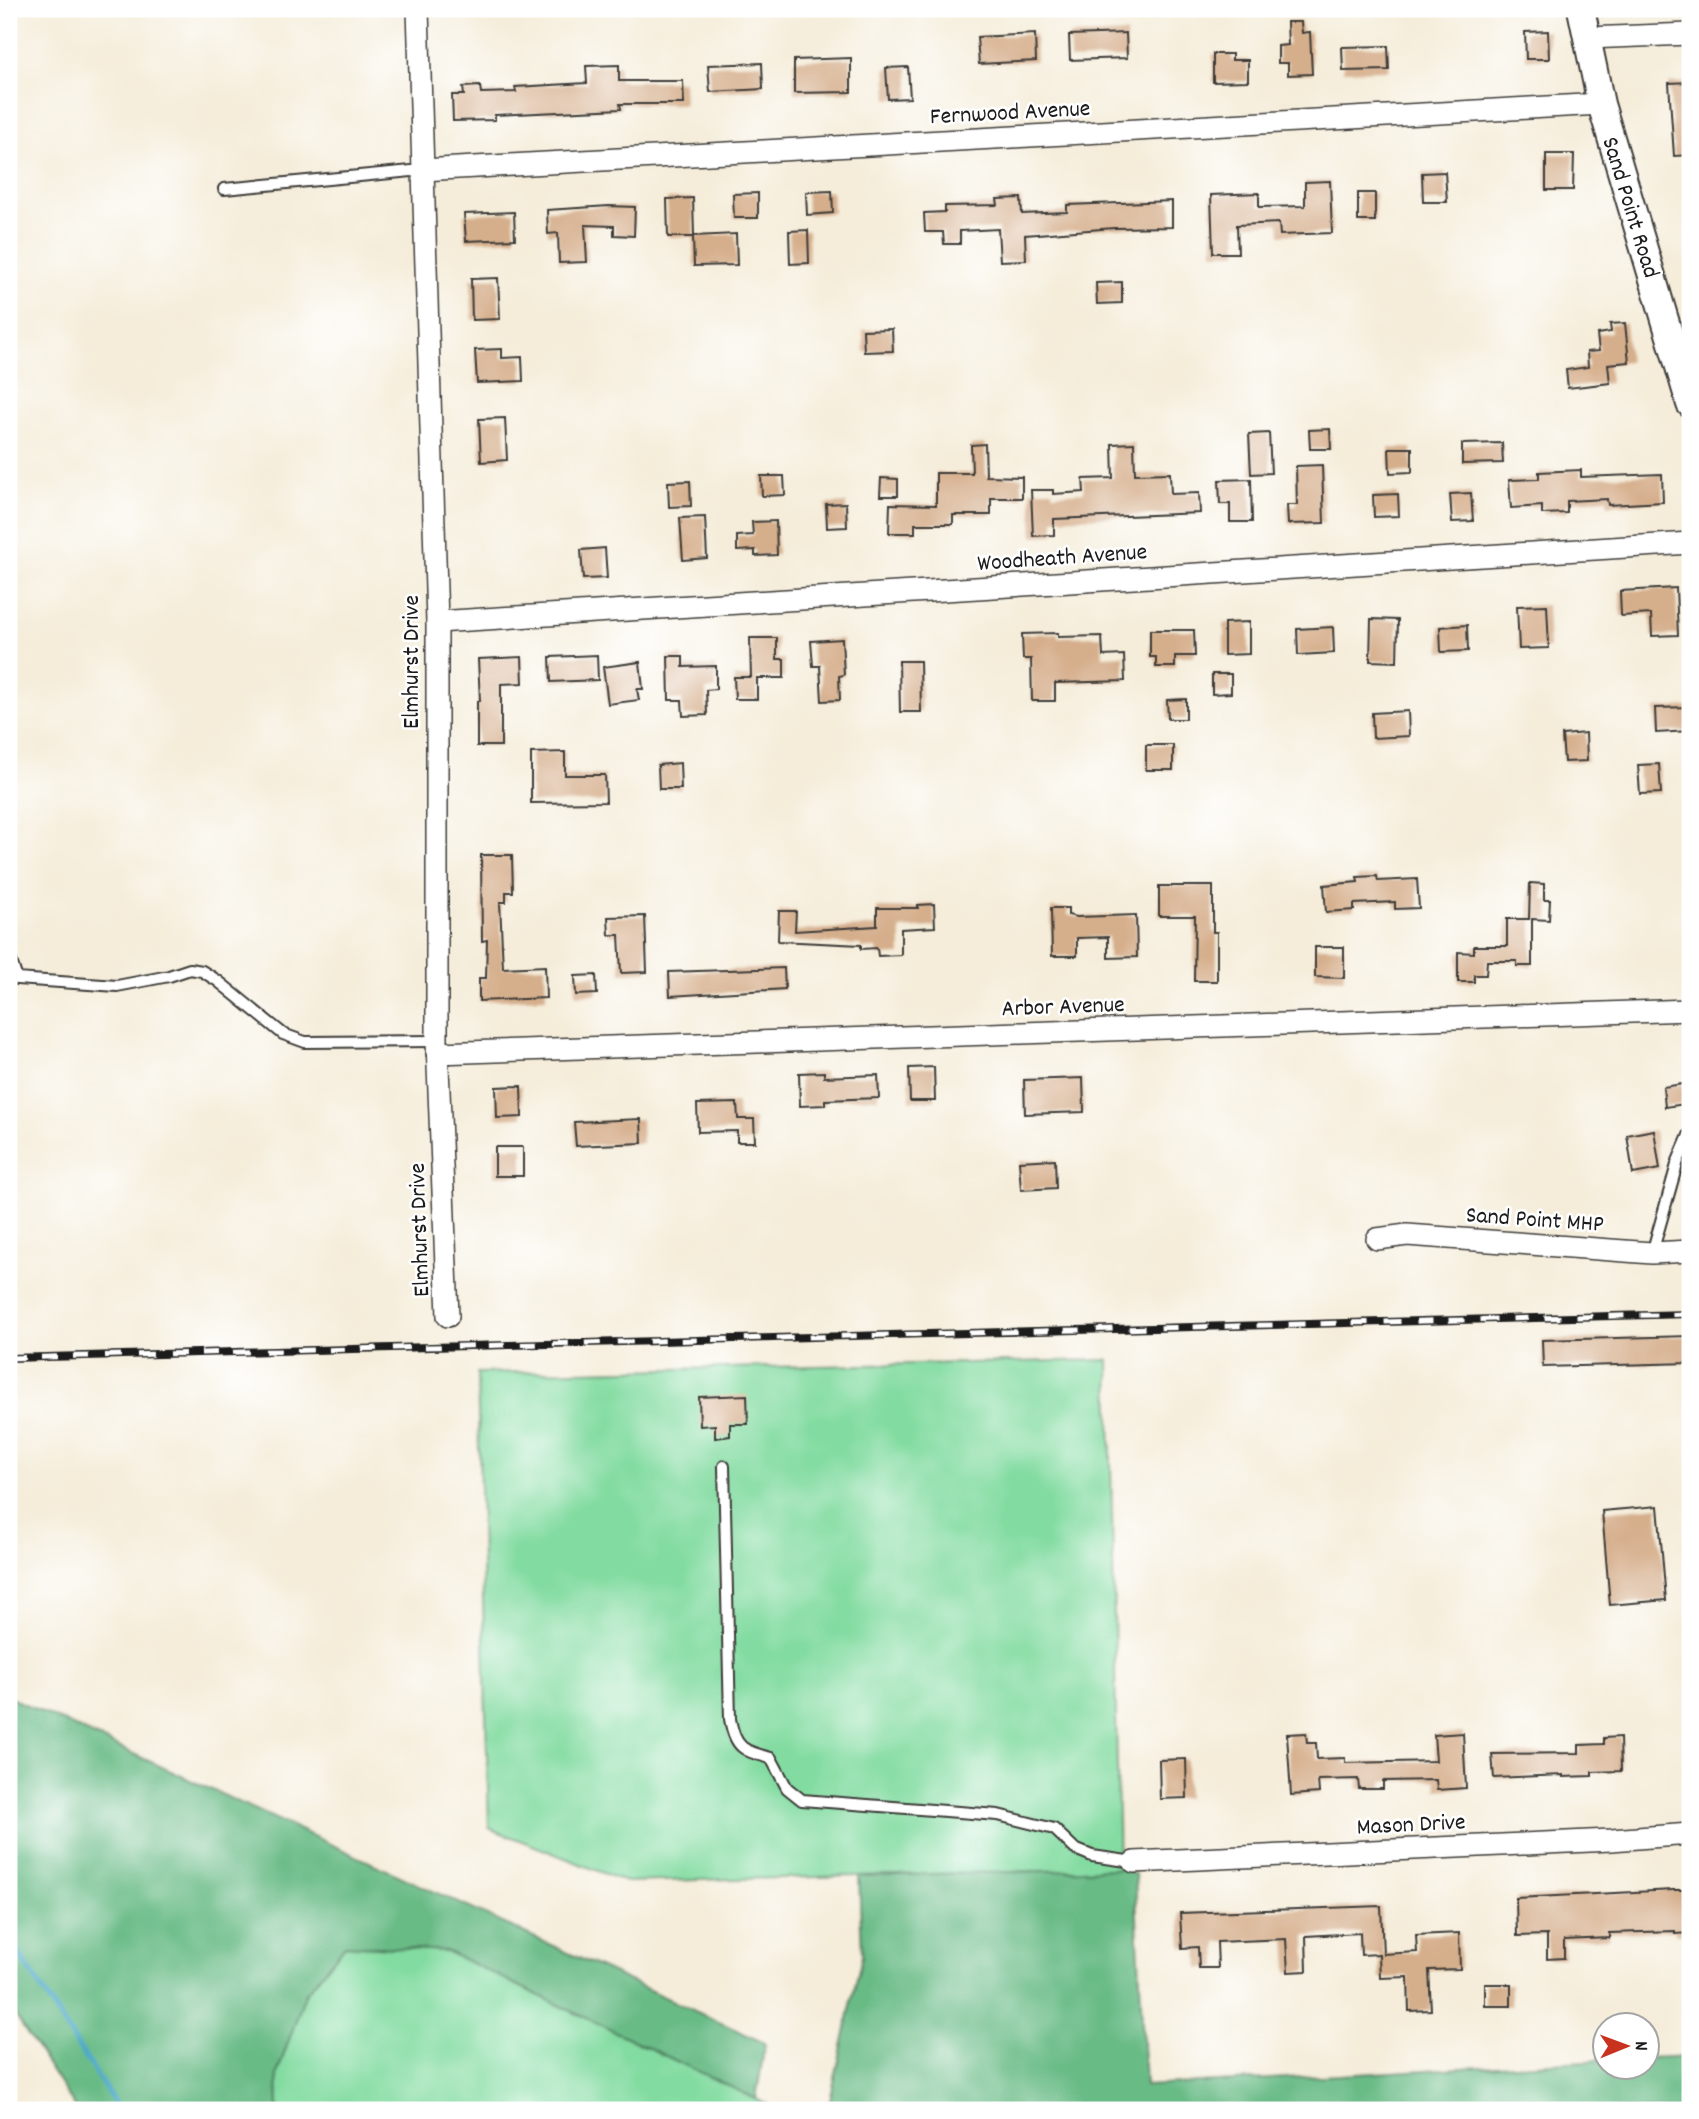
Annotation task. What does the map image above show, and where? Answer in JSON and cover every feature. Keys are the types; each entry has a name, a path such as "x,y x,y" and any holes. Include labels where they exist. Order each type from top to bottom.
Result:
{"street":[{"name":"Elmhurst Drive","path":"418,9 437,622 437,1047 448,1315"},
{"name":"Sand Point Road","path":"1581,9 1601,104 1684,361 1690,404"},
{"path":"1587,38 1690,34"},
{"name":"Fernwood Avenue","path":"422,170 1601,104"},
{"name":"Woodheath Avenue","path":"437,622 1690,543"},
{"name":"Arbor Avenue","path":"437,1047 1690,1010"},
{"name":"Sand Point MHP","path":"1377,1239 1407,1235 1652,1254 1690,1251"},
{"name":"Mason Drive","path":"1134,1862 1584,1842 1690,1834"}],"lane":[{"path":"224,189 422,170"},
{"path":"9,955 17,979 117,986 190,970 202,971 283,1034 305,1042 437,1047"},
{"path":"1652,1254 1678,1161 1690,1133"},
{"path":"724,1466 730,1718 732,1735 739,1744 747,1751 771,1758 788,1788 802,1800 998,1815 1054,1829 1075,1849 1093,1856 1134,1862"}],"green space":[{"path":"1109,1360 1119,1869 626,1882 489,1828 477,1373"},
{"path":"9,1697 765,2043 756,2099 446,1951 345,1945 305,1994 277,2074 278,2110 77,2110 9,2006"},
{"path":"1119,1869 1135,1874 1145,2086 1590,2061 1590,2080 1660,2080 1660,2057 1690,2056 1690,2110 828,2110 862,1955 859,1876"},
{"path":"344,1945 446,1951 779,2110 278,2110 277,2074 305,1994"}],"building":[{"path":"1287,22 1301,22 1302,33 1310,32 1312,74 1288,75 1288,63 1278,63 1278,46 1288,45"},
{"path":"1548,31 1549,59 1526,59 1525,32"},
{"path":"1126,33 1127,58 1070,60 1069,35"},
{"path":"1035,34 1036,61 979,64 977,37"},
{"path":"1388,46 1389,70 1343,71 1342,47"},
{"path":"1213,54 1232,54 1232,60 1248,60 1248,81 1213,82"},
{"path":"851,58 851,92 794,93 794,60"},
{"path":"762,63 763,89 710,92 708,65"},
{"path":"619,65 619,81 683,81 684,104 620,104 621,109 495,115 495,120 453,121 452,95 464,95 463,87 480,86 481,93 516,92 515,87 587,83 586,66"},
{"path":"908,67 910,98 888,99 886,68"},
{"path":"1690,82 1690,155 1674,156 1669,83"},
{"path":"1546,154 1574,154 1573,190 1546,190"},
{"path":"1445,172 1447,202 1423,202 1422,173"},
{"path":"1330,181 1332,233 1280,235 1279,223 1237,225 1238,253 1213,253 1211,195 1259,193 1259,207 1305,206 1305,182"},
{"path":"832,191 833,213 807,215 806,192"},
{"path":"758,193 758,218 734,218 733,194"},
{"path":"1358,193 1375,193 1375,221 1358,221"},
{"path":"693,198 694,236 736,234 737,265 694,266 693,237 668,237 667,199"},
{"path":"1021,198 1022,214 1067,212 1067,205 1172,201 1172,227 1114,228 1025,235 1026,260 1000,261 998,229 960,231 960,244 944,244 943,232 925,232 924,213 945,212 945,206 998,205 997,199"},
{"path":"635,207 634,236 614,235 614,226 585,225 587,262 559,263 558,233 548,234 547,210"},
{"path":"514,212 515,239 466,241 464,214"},
{"path":"808,230 809,263 790,264 789,231"},
{"path":"498,278 500,319 472,320 471,279"},
{"path":"1122,282 1122,303 1097,304 1096,283"},
{"path":"1625,323 1629,362 1608,364 1610,383 1568,388 1566,370 1588,367 1587,352 1599,351 1597,334 1611,332 1610,324"},
{"path":"892,329 893,351 864,352 863,330"},
{"path":"502,349 502,358 522,357 523,381 477,383 475,350"},
{"path":"505,418 507,460 481,462 479,419"},
{"path":"1330,429 1331,449 1310,449 1309,430"},
{"path":"1269,433 1271,473 1251,474 1249,434"},
{"path":"1134,443 1135,474 1170,473 1171,494 1199,493 1200,513 1054,519 1054,535 1033,536 1031,490 1053,490 1053,494 1084,492 1083,479 1113,478 1112,444"},
{"path":"1502,443 1503,463 1462,464 1462,444"},
{"path":"985,444 986,476 1022,477 1022,498 991,498 991,515 953,515 953,524 915,524 915,533 889,533 890,504 936,505 936,473 972,473 971,445"},
{"path":"1389,448 1412,448 1412,472 1390,473"},
{"path":"1322,465 1324,523 1288,524 1287,505 1297,505 1296,466"},
{"path":"1581,470 1581,477 1662,474 1663,502 1608,505 1607,499 1567,501 1567,513 1542,514 1542,506 1511,508 1509,480 1539,479 1539,472"},
{"path":"761,476 784,476 785,495 762,496"},
{"path":"881,478 898,479 898,496 880,496"},
{"path":"1251,479 1252,522 1230,522 1230,504 1220,504 1219,480"},
{"path":"690,481 691,506 669,507 668,482"},
{"path":"1471,493 1473,521 1452,522 1450,494"},
{"path":"1398,494 1399,516 1374,517 1373,495"},
{"path":"846,503 847,527 827,528 826,504"},
{"path":"705,517 707,558 683,560 680,518"},
{"path":"776,521 777,555 755,556 755,550 737,551 737,536 753,535 752,522"},
{"path":"605,548 607,578 583,579 581,550"},
{"path":"1676,588 1678,635 1652,636 1651,614 1621,616 1620,591"},
{"path":"1547,605 1549,648 1519,649 1517,606"},
{"path":"1371,619 1398,620 1397,662 1370,661"},
{"path":"1249,622 1249,654 1224,655 1224,623"},
{"path":"1467,625 1468,651 1441,652 1440,627"},
{"path":"1333,627 1334,653 1298,655 1297,629"},
{"path":"1150,630 1194,630 1195,656 1175,656 1175,667 1156,667 1156,657 1150,657"},
{"path":"1058,633 1058,637 1102,636 1103,656 1124,655 1125,681 1055,683 1055,701 1032,701 1031,659 1023,659 1022,634"},
{"path":"750,638 777,638 777,659 784,659 784,678 757,678 757,699 735,699 734,677 751,677"},
{"path":"842,639 844,675 839,676 840,700 822,701 820,666 813,666 811,641"},
{"path":"597,655 598,680 551,682 550,657"},
{"path":"668,656 683,656 683,667 716,666 716,689 706,690 707,715 683,716 682,700 669,700"},
{"path":"522,657 523,683 501,684 501,746 477,746 477,701 480,701 478,659"},
{"path":"899,661 920,661 921,712 900,712"},
{"path":"640,662 643,689 637,689 639,700 608,704 603,667"},
{"path":"1212,674 1231,674 1231,693 1212,694"},
{"path":"1186,699 1186,719 1168,719 1167,700"},
{"path":"1690,707 1690,731 1656,733 1655,708"},
{"path":"1408,711 1409,736 1373,738 1372,713"},
{"path":"1586,733 1587,761 1564,762 1562,735"},
{"path":"1146,745 1173,745 1173,770 1146,770"},
{"path":"565,752 565,775 605,775 606,802 531,803 531,753"},
{"path":"680,763 681,789 659,789 658,765"},
{"path":"1659,764 1661,793 1640,794 1638,765"},
{"path":"481,855 512,855 513,892 506,892 506,902 500,902 503,968 545,966 546,998 479,1001 479,978 486,978 487,940 482,941"},
{"path":"1377,876 1378,881 1417,879 1419,908 1395,909 1395,902 1354,904 1354,910 1326,912 1324,885 1358,882 1357,877"},
{"path":"1530,883 1544,884 1544,900 1550,900 1549,920 1532,919 1532,966 1517,966 1517,961 1487,961 1486,975 1474,975 1474,982 1458,982 1458,952 1474,953 1474,946 1507,946 1507,919 1529,919"},
{"path":"1159,886 1213,886 1217,981 1194,981 1195,916 1159,916"},
{"path":"934,904 935,927 901,929 901,955 878,956 877,948 861,949 861,945 778,941 779,911 796,911 795,931 877,926 877,908 918,908 918,905"},
{"path":"1051,908 1068,908 1068,915 1077,917 1136,915 1137,957 1108,958 1108,937 1077,938 1077,956 1052,956"},
{"path":"645,916 647,972 621,973 619,935 609,935 608,917"},
{"path":"1315,947 1344,947 1344,978 1315,977"},
{"path":"784,968 785,989 670,996 669,972"},
{"path":"596,975 597,994 576,995 575,976"},
{"path":"934,1067 935,1101 910,1101 909,1068"},
{"path":"824,1072 824,1077 878,1075 879,1098 825,1100 825,1105 800,1106 799,1073"},
{"path":"1083,1078 1084,1112 1025,1114 1024,1080"},
{"path":"1683,1084 1685,1104 1665,1107 1663,1087"},
{"path":"521,1086 522,1117 497,1118 496,1087"},
{"path":"737,1103 738,1119 754,1119 755,1142 737,1142 737,1131 698,1132 697,1104"},
{"path":"641,1119 642,1143 576,1146 574,1122"},
{"path":"1654,1130 1660,1169 1633,1174 1627,1135"},
{"path":"495,1147 523,1147 523,1176 495,1176"},
{"path":"1055,1159 1056,1188 1021,1190 1019,1161"},
{"path":"1690,1336 1690,1363 1543,1367 1542,1340"},
{"path":"747,1395 748,1424 730,1424 730,1436 715,1438 715,1425 700,1426 699,1397"},
{"path":"1658,1506 1666,1600 1610,1605 1602,1511"},
{"path":"1306,1733 1307,1743 1316,1743 1317,1759 1345,1758 1345,1763 1436,1761 1434,1735 1463,1733 1466,1788 1437,1790 1436,1780 1383,1781 1383,1789 1359,1789 1358,1779 1318,1780 1319,1793 1291,1795 1287,1734"},
{"path":"1620,1737 1621,1771 1592,1772 1592,1776 1494,1778 1492,1754 1579,1753 1579,1745 1604,1744 1604,1738"},
{"path":"1186,1759 1187,1798 1160,1799 1159,1760"},
{"path":"1690,1890 1690,1933 1609,1933 1609,1938 1564,1940 1564,1958 1547,1959 1547,1935 1517,1936 1516,1898"},
{"path":"1381,1906 1383,1954 1417,1952 1416,1935 1459,1933 1460,1969 1429,1970 1431,2010 1409,2011 1408,1977 1380,1978 1379,1954 1361,1955 1360,1933 1306,1936 1307,1971 1288,1972 1286,1939 1217,1942 1218,1968 1199,1968 1198,1947 1182,1948 1180,1913"},
{"path":"1485,1984 1511,1984 1511,2006 1485,2006"}],"waterway":[{"path":"9,1938 119,2110"}],"railway":[{"path":"9,1358 1690,1314"}]}
